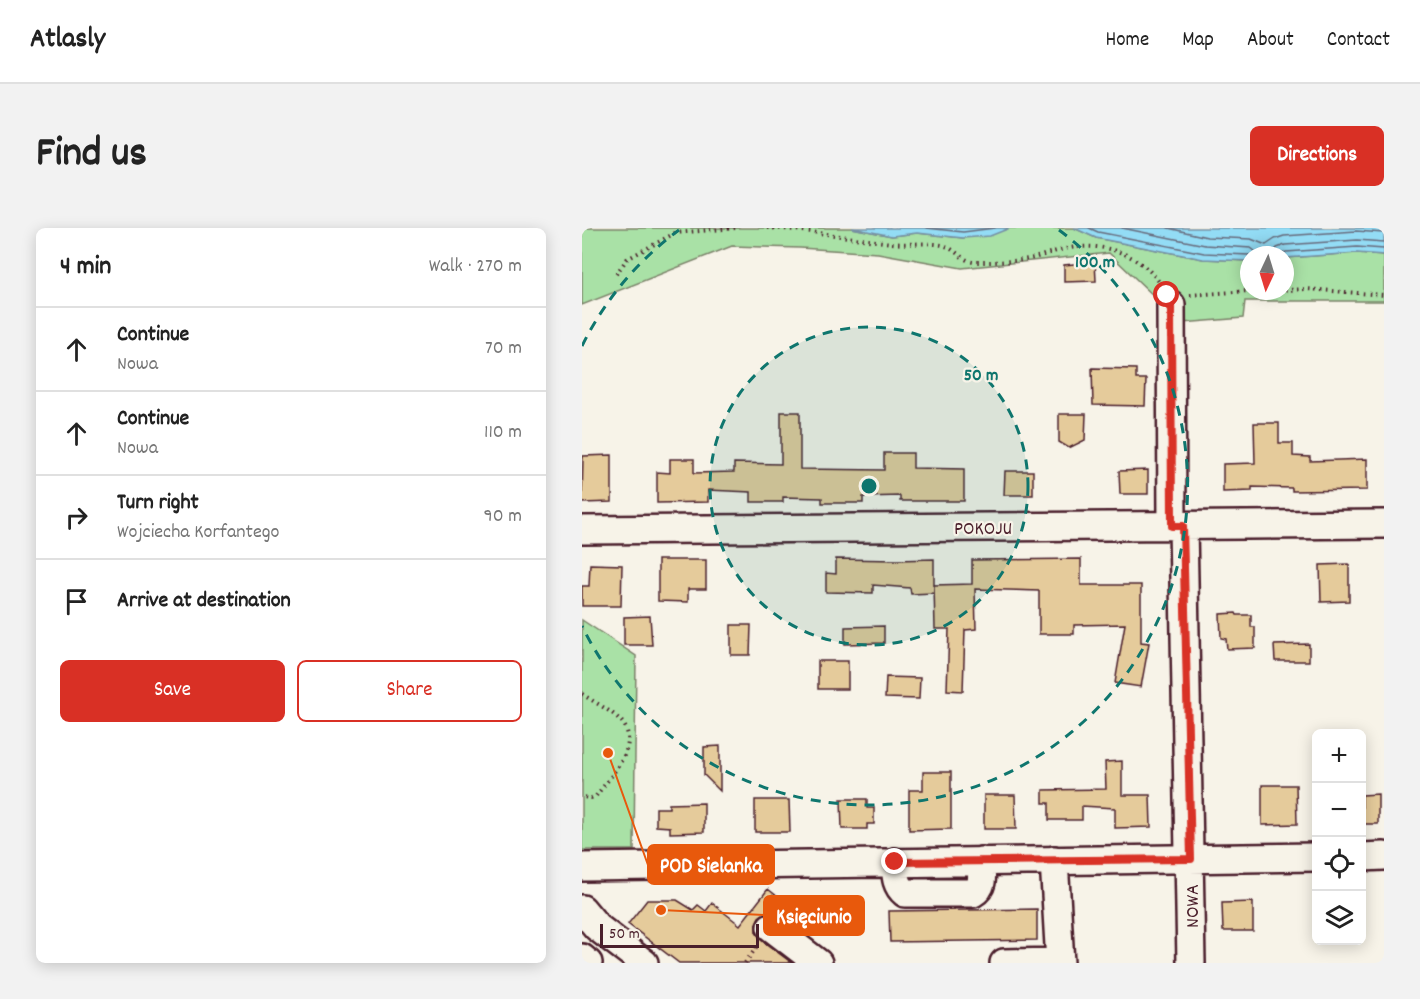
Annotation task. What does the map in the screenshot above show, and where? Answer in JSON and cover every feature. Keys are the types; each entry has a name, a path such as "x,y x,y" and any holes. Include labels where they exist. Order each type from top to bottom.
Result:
{"street":[{"name":"NOWA","path":"1171,305 1191,859 1191,963"},
{"name":"POKOJU","path":"582,530 1384,524"},
{"path":"1366,857 1384,856"},
{"path":"582,867 1312,857"},
{"path":"1005,963 1059,963 1054,860"},
{"path":"582,909 597,927 644,963"},
{"path":"771,927 818,963"},
{"path":"582,958 588,963"}],"path":[{"path":"616,274 627,259 675,233 736,228"},
{"path":"767,228 796,229 847,238 910,245 941,245 968,262 1019,260 1066,249 1104,247 1136,259 1155,276 1171,305 1186,295 1240,292"},
{"path":"1294,290 1384,295"},
{"path":"582,694 620,720 628,730 629,737 627,750 596,796 582,797"}],"green space":[{"path":"582,228 852,228 892,236 917,233 963,238 1010,228 1074,228 1096,238 1203,259 1240,261 1240,300 1294,300 1294,257 1357,253 1384,255 1384,301 1245,301 1243,318 1182,323 1109,253 962,268 878,253 732,246 582,305"},
{"path":"582,620 636,656 634,850 582,850"}],"water":[{"path":"852,228 1010,228 990,236 963,238 917,233 892,236"},
{"path":"1074,228 1384,228 1384,255 1357,253 1294,257 1294,246 1240,246 1240,261 1203,259 1096,238"}],"building":[{"path":"1095,262 1096,281 1064,282 1064,265"},
{"path":"1092,368 1136,369 1136,379 1146,379 1145,406 1093,405"},
{"path":"781,412 800,412 800,469 884,470 884,453 913,453 913,468 964,469 964,501 900,501 900,496 863,497 863,503 822,503 822,498 783,497 783,502 751,502 751,492 708,490 708,502 657,503 657,472 670,473 670,459 694,459 694,473 734,472 734,463 781,464"},
{"path":"1059,414 1086,414 1085,440 1069,448 1059,442"},
{"path":"1254,423 1279,423 1279,443 1293,443 1293,456 1310,457 1310,461 1367,459 1367,490 1292,491 1292,488 1252,487 1252,491 1223,492 1223,464 1255,463"},
{"path":"612,455 612,502 582,503 583,456"},
{"path":"1148,470 1148,494 1120,494 1119,471"},
{"path":"1005,471 1033,471 1033,495 1004,495"},
{"path":"836,559 934,559 934,593 911,594 910,588 873,585 873,593 826,592 826,573 836,574"},
{"path":"1081,559 1081,585 1141,585 1141,642 1149,643 1141,687 1115,683 1125,624 1074,625 1074,634 1039,634 1039,591 975,589 976,629 965,630 963,691 947,690 949,629 935,629 934,585 972,584 972,560"},
{"path":"658,560 706,560 706,589 688,589 688,602 658,601"},
{"path":"590,564 622,565 621,606 582,606 582,586 589,586"},
{"path":"1349,564 1349,601 1321,602 1320,565"},
{"path":"1236,613 1237,615 1251,615 1251,627 1255,627 1255,648 1227,649 1226,639 1221,638 1220,614"},
{"path":"650,616 652,645 624,645 624,617"},
{"path":"731,625 751,625 750,655 731,655"},
{"path":"884,626 884,643 845,644 845,627"},
{"path":"1309,644 1309,661 1275,661 1274,645"},
{"path":"818,661 848,661 848,689 818,689"},
{"path":"886,677 920,678 919,699 885,698"},
{"path":"720,746 720,791 704,775 704,747"},
{"path":"1122,761 1122,795 1150,795 1151,827 1115,828 1115,808 1082,806 1082,820 1049,820 1049,803 1043,803 1043,790 1106,789 1105,762"},
{"path":"923,772 951,772 951,829 909,830 909,790 923,790"},
{"path":"1262,785 1296,785 1297,824 1262,825"},
{"path":"1378,794 1378,824 1366,824 1366,795"},
{"path":"984,795 1015,795 1016,829 984,829"},
{"path":"841,799 867,799 867,808 874,808 874,824 867,824 867,829 842,829"},
{"path":"755,800 789,800 790,832 755,832"},
{"path":"704,803 704,832 670,833 670,827 656,826 656,808 669,808 669,804"},
{"path":"768,889 783,901 775,912 766,912 759,917 756,932 761,940 792,963 679,963 628,924 647,900 677,900 693,910 698,905 706,911 712,903 740,925"},
{"path":"1253,902 1253,931 1223,931 1222,903"},
{"path":"1037,909 1037,940 890,942 889,911"}],"place":[{"name":"POD Sielanka","path":"608,753"},
{"name":"Księciunio","path":"661,910"}],"route":[{"path":"895,862 1191,859 1183,526 1172,526 1171,305 1167,295"}]}
